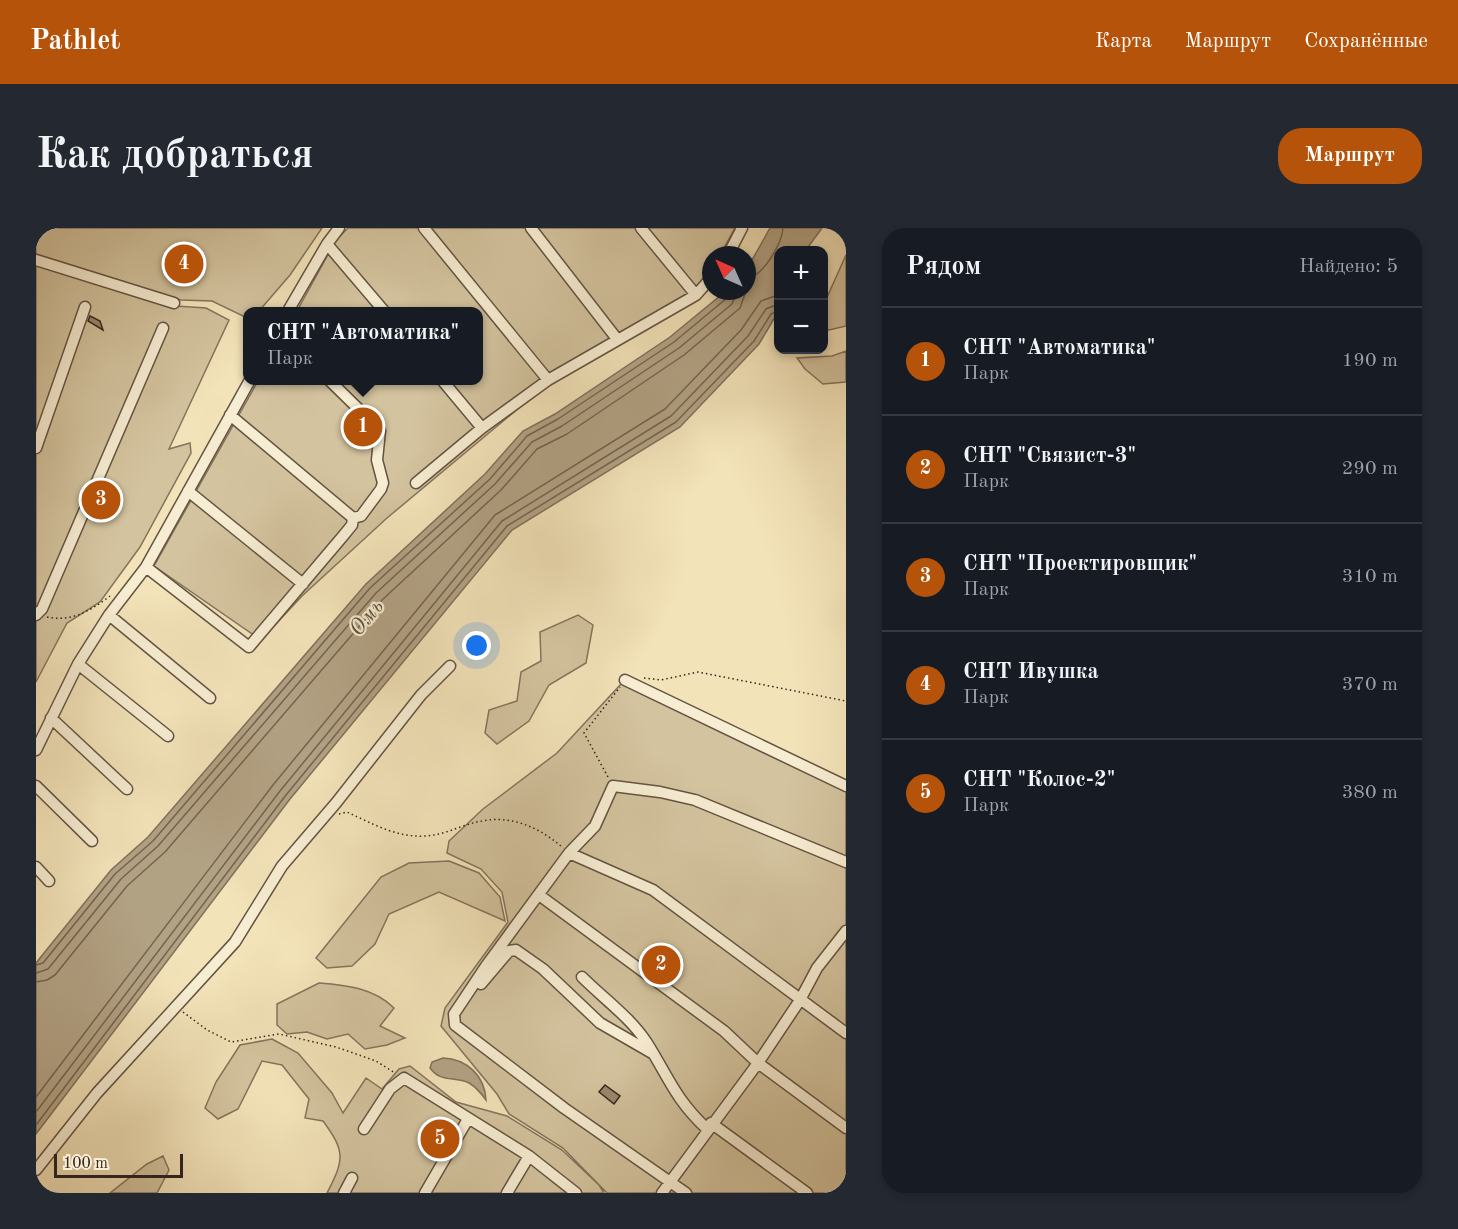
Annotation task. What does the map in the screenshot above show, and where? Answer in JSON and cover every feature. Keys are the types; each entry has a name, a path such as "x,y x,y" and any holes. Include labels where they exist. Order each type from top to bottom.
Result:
{"street":[{"path":"291,307 327,244 339,228"},
{"path":"423,228 548,380"},
{"path":"531,228 617,339"},
{"path":"641,228 696,295"},
{"path":"733,246 742,228"},
{"path":"327,244 380,307"},
{"path":"36,260 174,303"},
{"path":"416,483 482,428 548,380 696,295 702,288"},
{"path":"36,448 85,306"},
{"path":"37,615 163,328"},
{"path":"36,750 78,664 109,615 146,567 248,385"},
{"path":"333,385 380,430 377,460 383,483 361,516 353,518"},
{"path":"445,385 482,428"},
{"path":"230,415 353,518"},
{"path":"188,491 303,584"},
{"path":"146,567 249,647 344,536 352,525 353,518"},
{"path":"109,615 210,698"},
{"path":"78,664 168,736"},
{"path":"36,1170 97,1093 235,942 282,866 371,760 405,714 450,666"},
{"path":"625,680 846,786"},
{"path":"51,718 127,789"},
{"path":"36,786 92,841"},
{"path":"686,1193 564,1108 455,1025 454,1014 569,853 595,826 613,786 660,792 695,800 846,862"},
{"path":"569,853 653,890 846,1033"},
{"path":"36,867 50,881"},
{"path":"539,894 724,1031 758,1063 846,1128"},
{"path":"662,1193 709,1126 758,1063 800,1000 817,968 843,944 846,931"},
{"path":"469,991 479,986 509,951 516,950 543,969 600,1023 652,1053"},
{"path":"582,977 633,1025 652,1053 674,1093 709,1126 807,1193"},
{"path":"364,1129 390,1089 404,1078 529,1156 576,1193"},
{"path":"425,1193 468,1119"},
{"path":"507,1193 529,1156"},
{"path":"344,1193 352,1178"}],"path":[{"path":"37,615 65,620 94,608 111,596"},
{"path":"338,815 347,812 385,830 424,837 454,831 483,820 520,822 543,831 569,853"},
{"path":"178,1007 207,1030 231,1042 279,1034 336,1047 376,1061 404,1078"}],"shaded area":[{"path":"36,228 322,228 290,275 262,307 243,307 243,316 212,301 181,300 36,254"},
{"path":"348,228 735,228 725,246 702,246 702,284 662,314 550,382 387,518 302,596 261,640 154,566 256,385 483,385 483,307 299,307 336,240"},
{"path":"846,255 846,326 828,329 828,295"},
{"path":"36,263 176,306 206,308 229,320 169,449 190,443 191,453 140,547 100,602 67,623 36,682"},
{"path":"846,351 846,382 823,384 805,369 797,358 832,356"},
{"path":"578,615 593,625 586,663 549,685 529,721 497,744 485,733 489,710 517,701 521,672 541,661 540,632"},
{"path":"622,683 846,783 846,1193 607,1193 563,1148 509,1114 497,1094 441,1026 445,1008 508,922 502,892 481,869 447,853 449,841 483,809 557,753"},
{"path":"449,861 479,873 500,897 505,921 439,892 389,914 375,944 352,966 327,968 316,958 381,877 409,863"},
{"path":"319,983 359,989 386,1001 394,1008 380,1026 405,1038 387,1045 365,1049 348,1034 327,1039 307,1032 287,1034 277,1025 277,1004"},
{"path":"272,1039 298,1053 332,1093 343,1113 366,1078 382,1089 399,1069 410,1066 456,1102 507,1116 562,1150 599,1185 604,1193 327,1193 337,1172 339,1149 323,1121 305,1118 309,1099 282,1065 262,1061 238,1109 218,1119 205,1108 216,1082 240,1045"},
{"path":"163,1156 169,1170 157,1193 110,1193 147,1164"}],"water":[{"name":"Омь","path":"770,228 822,228 809,246 774,246 774,319 759,344 680,427 512,530 290,799 36,1134 36,963 111,870 148,837 366,584 485,474 523,431 555,414 670,337 715,300 756,300 756,253"},
{"path":"443,1058 460,1062 473,1070 482,1083 486,1100 469,1083 434,1073 430,1068 432,1062"}],"building":[{"path":"90,316 100,321 103,330 88,321"},
{"path":"605,1085 620,1096 614,1104 599,1092"}],"place":[{"name":"СНТ Ивушка","path":"184,264"},
{"name":"СНТ \"Автоматика\"","path":"363,427"},
{"name":"СНТ \"Проектировщик\"","path":"101,500"},
{"name":"СНТ \"Связист-3\"","path":"661,965"},
{"name":"СНТ \"Колос-2\"","path":"440,1139"}]}
